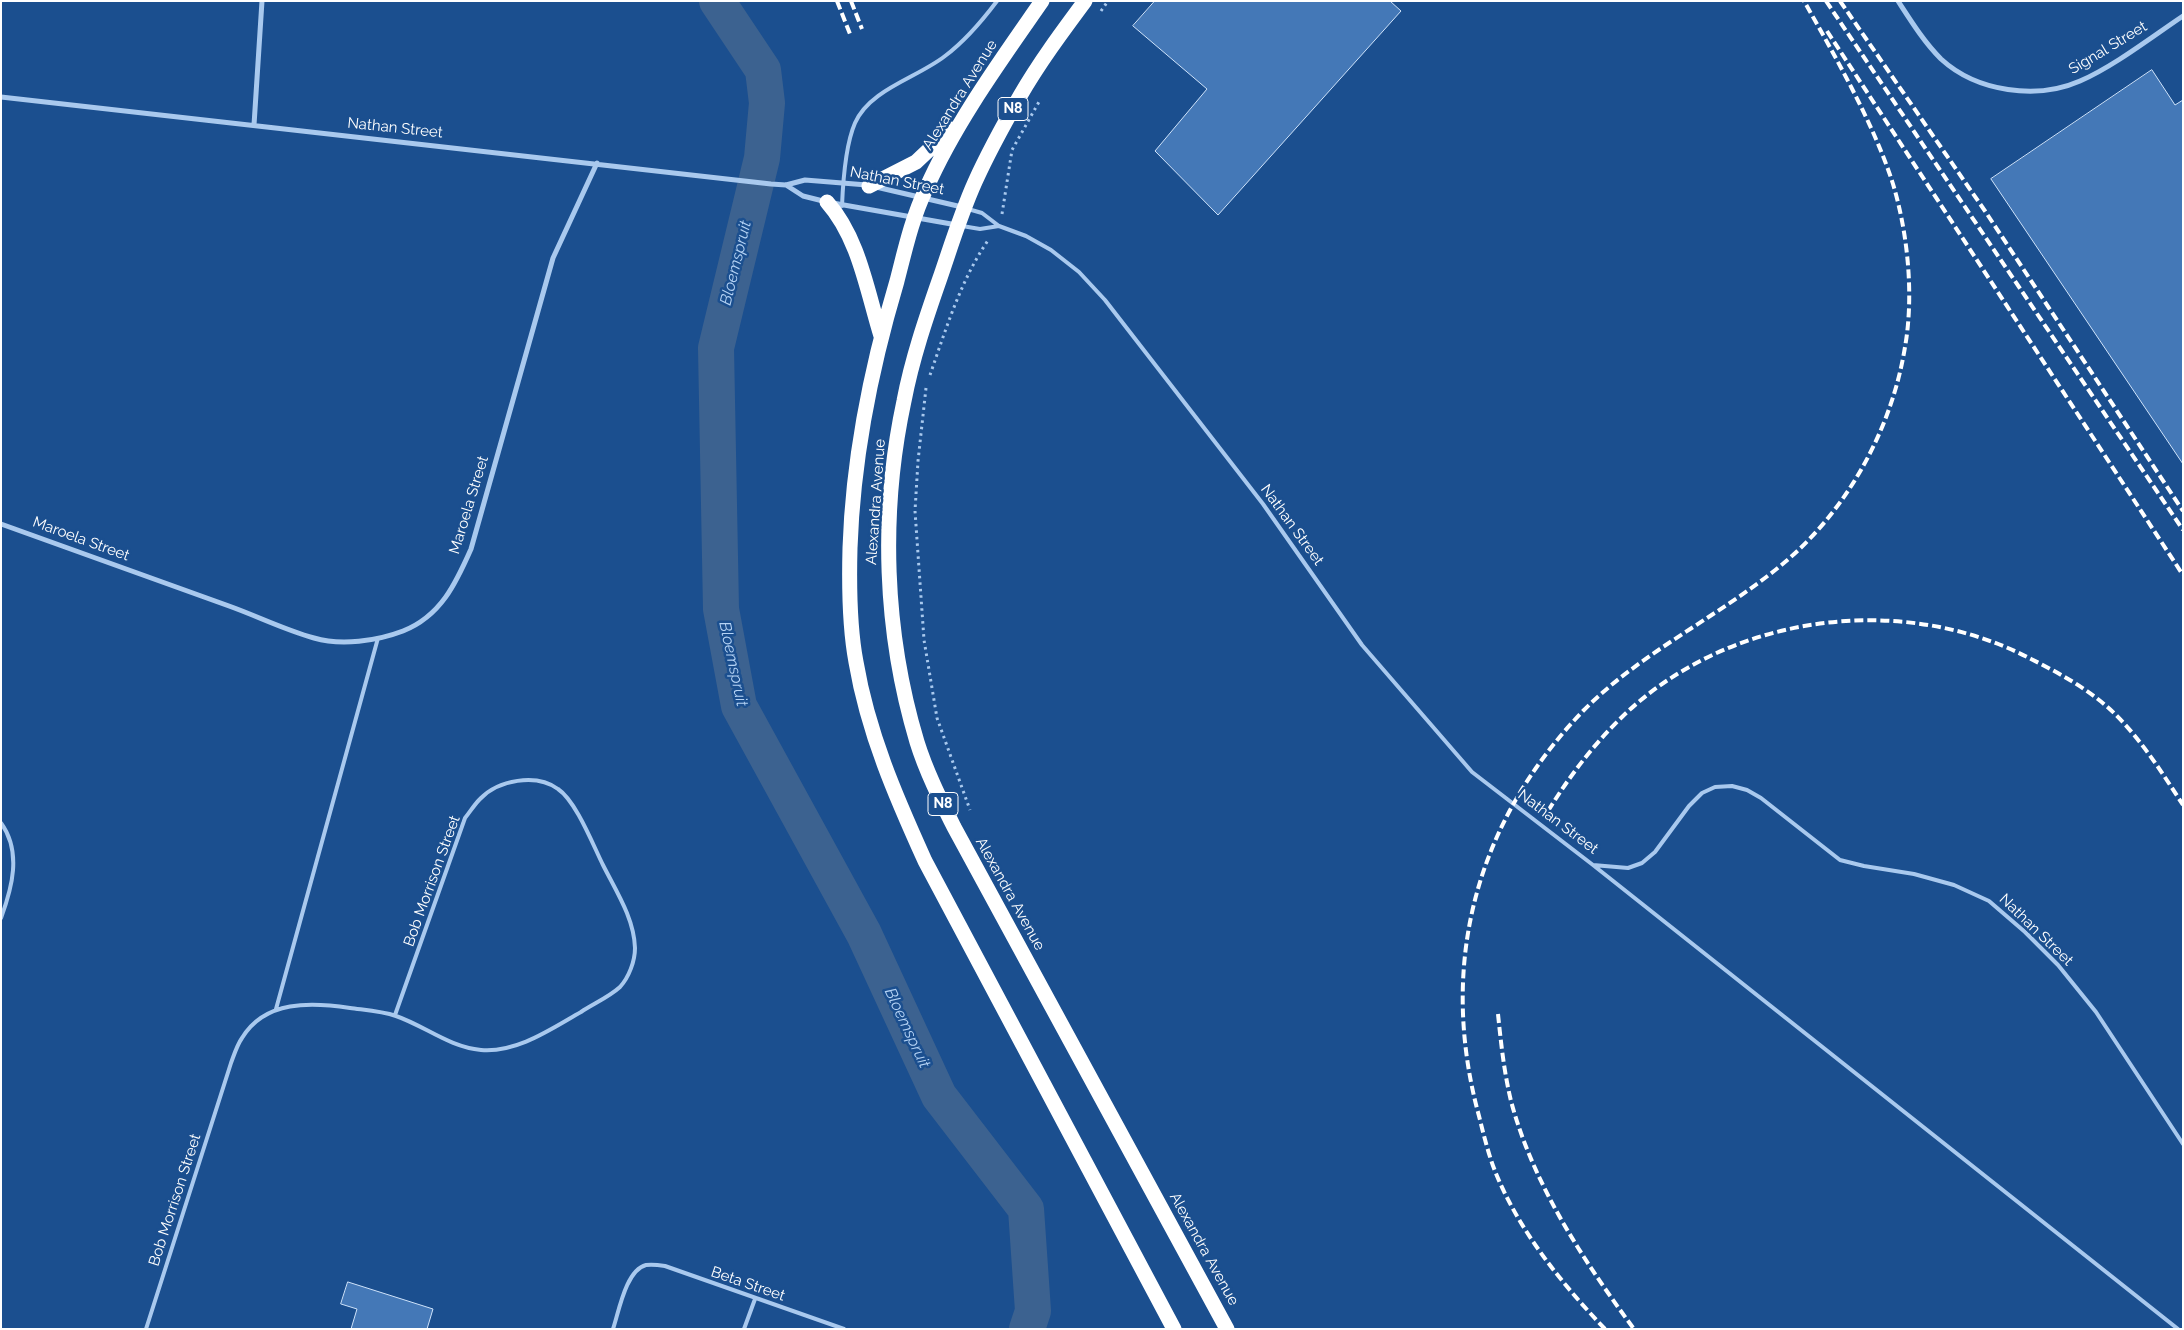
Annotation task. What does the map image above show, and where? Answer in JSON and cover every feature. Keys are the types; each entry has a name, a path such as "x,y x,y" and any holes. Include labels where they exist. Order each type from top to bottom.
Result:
{"highway":[{"name":"Alexandra Avenue","path":"1042,1 946,149 922,196 914,218 881,336 867,398 854,481 851,525 850,612 855,660 865,707 879,754 925,862 1008,1013 1174,1329"},
{"name":"Alexandra Avenue","path":"1085,1 1042,61 1020,96 978,176 958,225 916,354 904,399 894,460 889,535 889,575 898,664 918,744 933,783 954,827 1227,1329"},
{"path":"869,186 916,162 970,110"},
{"path":"835,204 850,237 881,336"}],"street":[{"path":"254,125 262,1"},
{"name":"Signal Street","path":"1898,1 1918,31 1942,59 1965,75 1991,86 2020,91 2050,91 2081,81 2183,16"},
{"name":"Nathan Street","path":"1,96 771,184 786,185 805,180 869,186 922,196 964,208"},
{"name":"Maroela Street","path":"1,524 263,618 315,639 346,642 378,638 405,630 434,611 453,588 471,549 554,258 597,163"},
{"name":"Nathan Street","path":"786,185 804,196 835,204 958,225"}],"lane":[{"path":"835,204 843,183 850,138 855,123 863,109 881,94 945,56 964,40 997,1"},
{"name":"Nathan Street","path":"964,208 982,213 999,226 1026,236 1051,250 1079,272 1135,337 1263,504 1362,645 1472,772 1593,865 1628,868 1642,864 1655,852 1689,806 1702,793 1714,787 1732,786 1747,790 1761,798 1840,860 1914,874 1954,885 1989,901 2025,932 2058,965 2096,1012 2183,1144"},
{"name":"Nathan Street","path":"958,225 980,228 999,226"},
{"path":"276,1009 378,638"},
{"name":"Bob Morrison Street","path":"146,1329 231,1063 242,1037 257,1021 276,1009 310,1004 333,1005 395,1015 459,1046 482,1050 508,1048 531,1040 601,1000 620,986 631,969 635,948 629,918 575,810 559,789 540,781 518,780 500,786 480,798 465,818 395,1015"},
{"path":"1,822 12,847 14,873 10,893 1,918"},
{"path":"1593,865 2178,1329"},
{"name":"Beta Street","path":"613,1329 630,1277 636,1270 653,1264 665,1266 844,1329"},
{"path":"744,1329 756,1299"}],"path":[{"path":"1097,16 1108,1"},
{"path":"970,810 937,718 924,640 915,511 918,461 927,383 947,327 977,257 999,226 1012,150 1044,93"}],"building":[{"path":"1155,1 1390,1 1401,11 1218,215 1155,151 1207,89 1133,26"},
{"path":"2152,70 2175,105 2183,100 2183,464 1991,179"},
{"path":"348,1282 433,1309 427,1329 351,1329 357,1309 341,1304"}],"waterway":[{"name":"Bloemspruit","path":"717,1 763,70 767,103 762,158 716,348 721,609 739,706 864,934 939,1096 1026,1209 1033,1311 1027,1329"}],"railway":[{"path":"837,1 850,34"},
{"path":"851,1 862,29"},
{"path":"1605,1329 1558,1276 1530,1238 1494,1169 1479,1116 1467,1060 1463,1005 1465,951 1475,899 1492,849 1515,800 1546,754 1583,711 1630,670 1735,600 1785,562 1808,541 1847,492 1864,465 1890,407 1905,347 1909,307 1906,244 1898,203 1885,161 1865,114 1804,1"},
{"path":"1826,1 2183,530"},
{"path":"1840,1 1985,211 2183,511"},
{"path":"1827,31 2183,575"},
{"path":"1548,811 1591,750 1622,717 1665,682 1712,655 1764,635 1818,624 1873,620 1928,625 1981,638 2031,659 2065,677 2097,698 2126,725 2152,758 2183,805"},
{"path":"1498,1014 1511,1101 1532,1162 1578,1248 1634,1329"}]}
